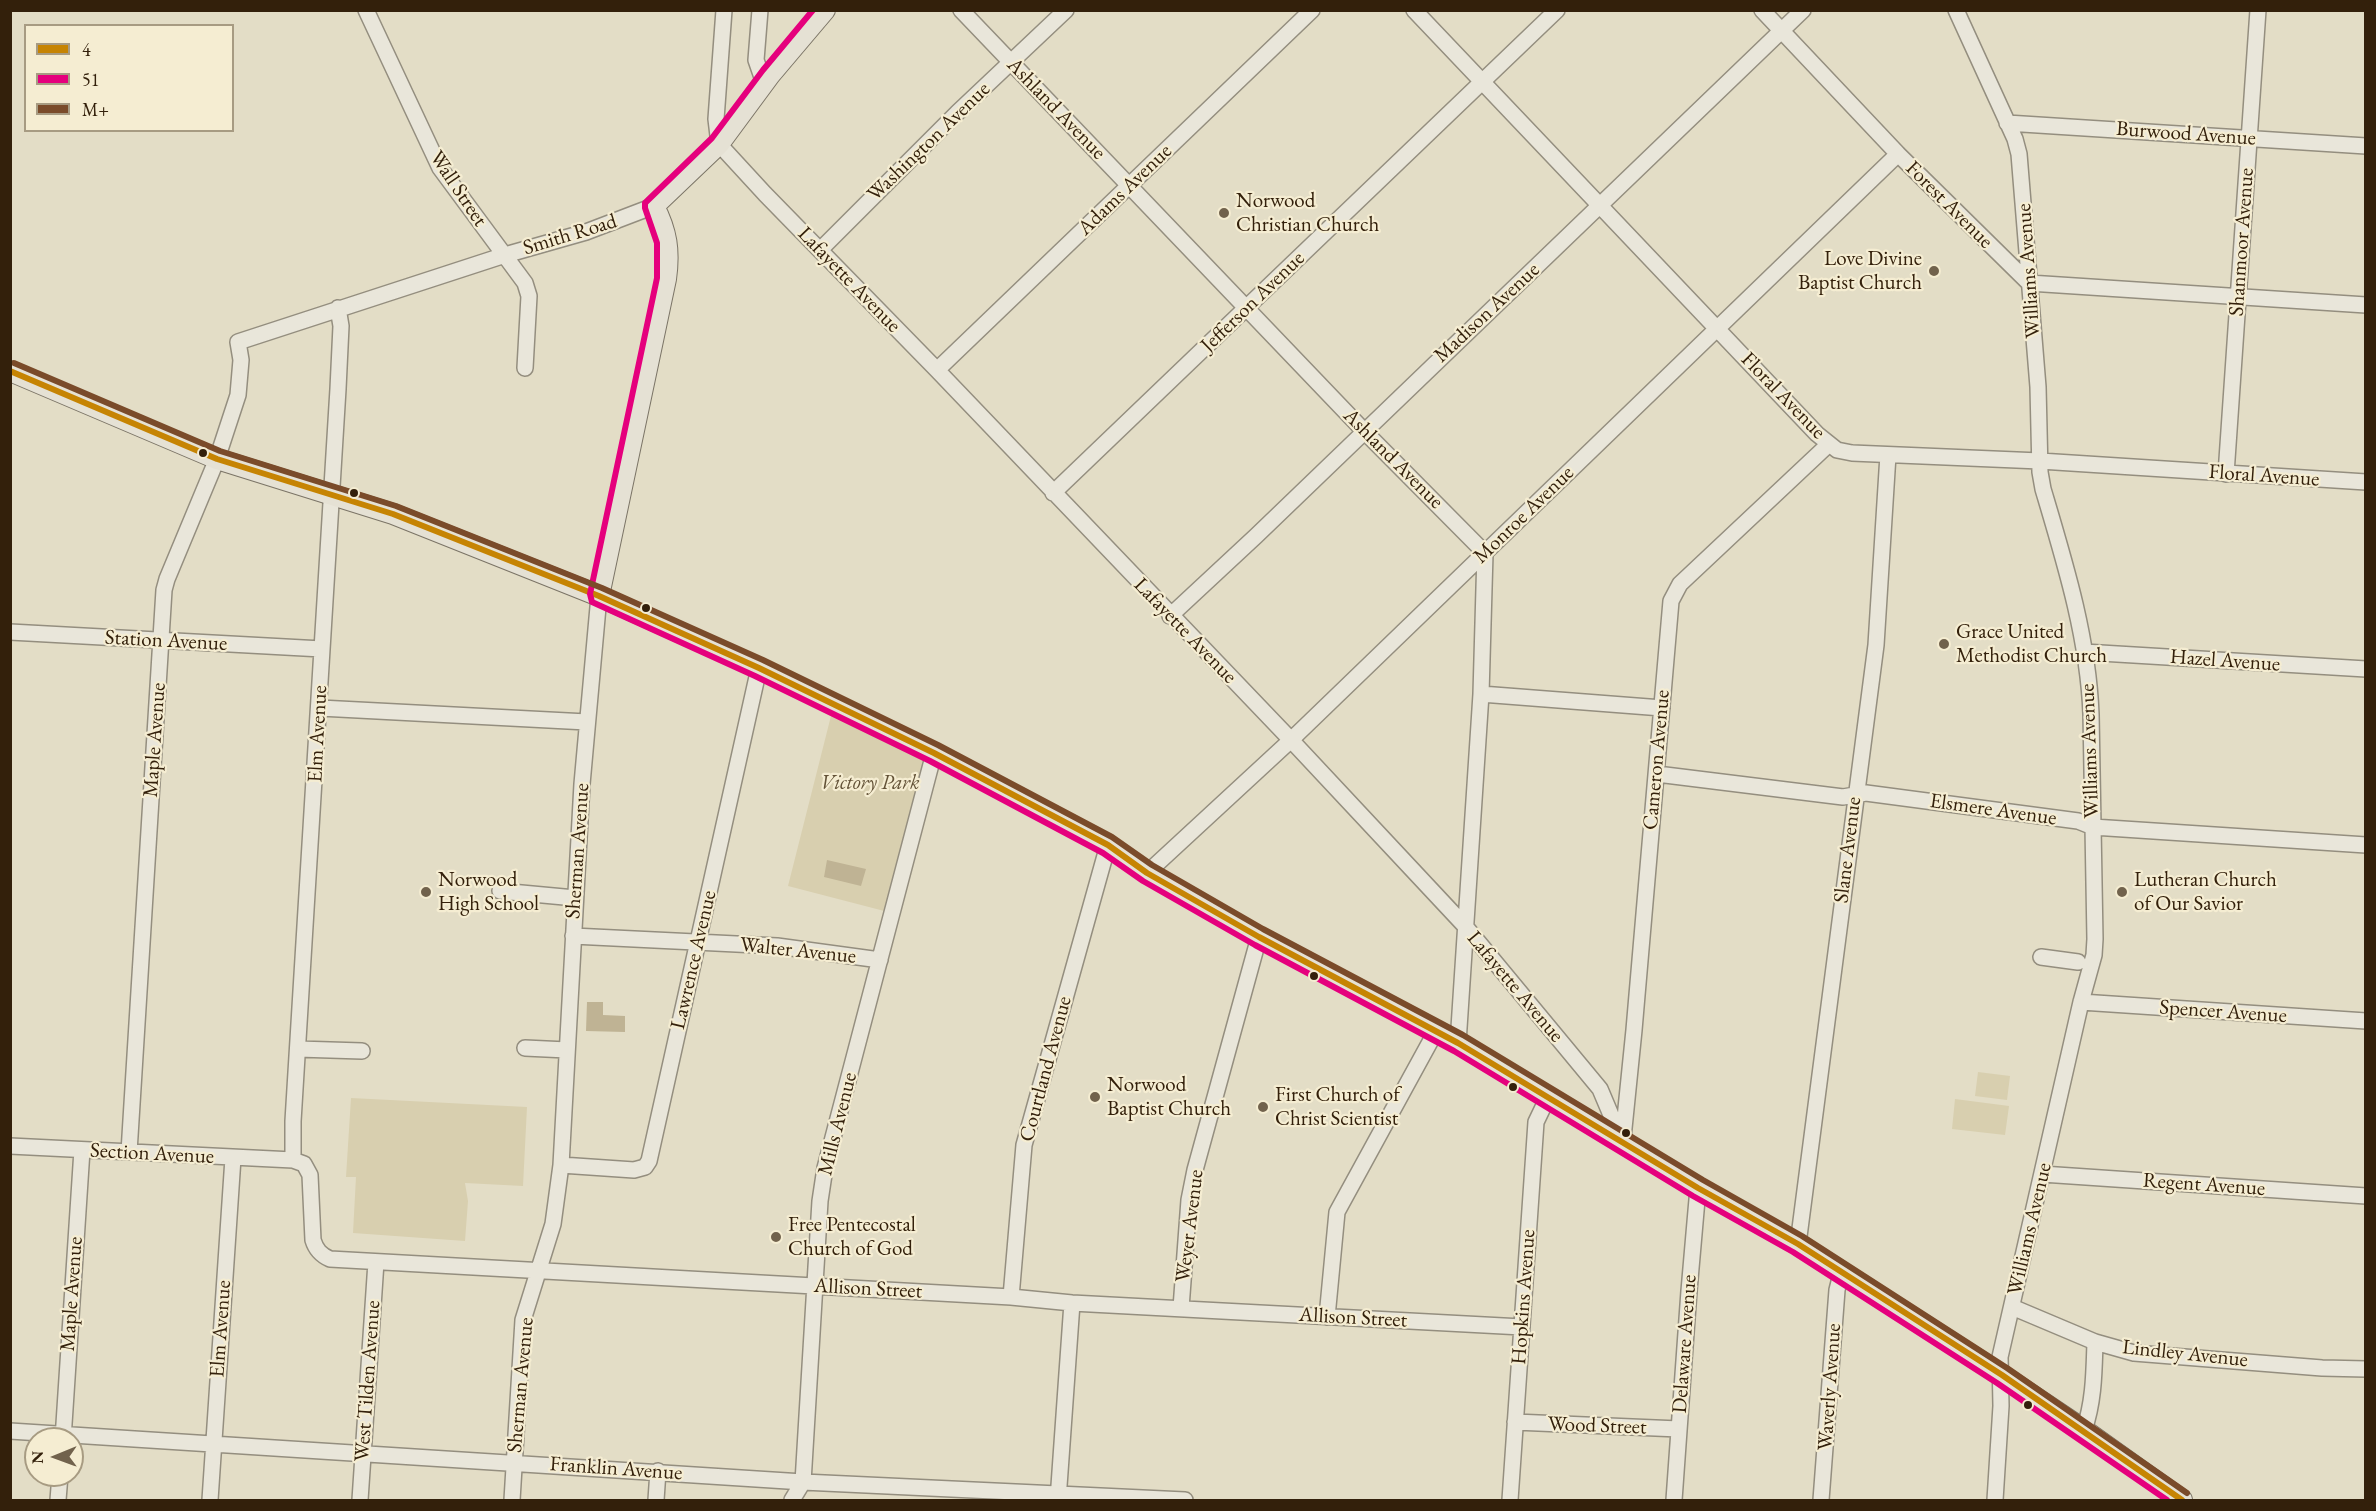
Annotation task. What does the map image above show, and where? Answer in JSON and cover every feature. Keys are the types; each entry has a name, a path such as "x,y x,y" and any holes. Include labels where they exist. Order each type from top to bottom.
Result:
{"main road":[{"name":"Smith Road","path":"654,206 719,144 764,83 825,10"},
{"name":"Sherman Avenue","path":"599,596 666,279 669,255 664,226 654,206"},
{"path":"10,371 217,459 332,494 422,525 599,596 759,668 934,753 1108,845 1147,873 1259,937 1458,1042 1698,1188 1798,1244 1841,1274 2002,1375 2084,1430 2180,1500"}],"street":[{"name":"Wall Street","path":"366,10 440,168 525,283 529,296 525,368"},
{"path":"719,144 716,119 724,10"},
{"path":"760,10 756,60 764,83"},
{"name":"Ashland Avenue","path":"961,10 1365,432 1485,553"},
{"name":"Washington Avenue","path":"820,250 957,113 1066,10"},
{"name":"Adams Avenue","path":"938,370 1312,10"},
{"name":"Floral Avenue","path":"1414,10 1482,84 1837,450 1852,453 2040,461 2366,483"},
{"name":"Jefferson Avenue","path":"1053,493 1557,10"},
{"name":"Forest Avenue","path":"1762,10 1898,154 2029,283"},
{"name":"Madison Avenue","path":"1170,616 1365,432 1803,10"},
{"name":"Williams Avenue","path":"1956,10 2017,147 2022,174 2043,489 2070,581 2091,698 2094,954 2000,1357 2002,1375 1995,1500"},
{"name":"Shanmoor Avenue","path":"2226,474 2258,10"},
{"name":"Burwood Avenue","path":"2007,123 2366,146"},
{"name":"Lafayette Avenue","path":"719,144 1291,740 1465,927 1600,1089 1622,1141"},
{"name":"Monroe Avenue","path":"1147,873 1291,740 1717,328 1821,231 1898,154"},
{"name":"Smith Road","path":"238,342 505,255 586,232 654,206"},
{"path":"2029,283 2366,306"},
{"name":"Elm Avenue","path":"293,1160 293,1121 320,708 341,326 338,308"},
{"name":"Maple Avenue","path":"129,1152 167,579 217,459 238,394 241,360 238,342"},
{"name":"Cameron Avenue","path":"1622,1141 1671,601 1674,592 1829,444"},
{"name":"Slane Avenue","path":"1798,1244 1876,645 1888,455"},
{"path":"1458,1042 1481,694 1485,553"},
{"name":"Sherman Avenue","path":"512,1500 524,1320 553,1224 561,1165 575,898 587,722 599,596"},
{"name":"Station Avenue","path":"10,632 322,649"},
{"name":"Hazel Avenue","path":"2084,652 2120,660 2366,669"},
{"name":"Lawrence Avenue","path":"561,1165 634,1170 645,1167 649,1161 759,668"},
{"path":"1481,694 1662,708"},
{"path":"320,708 587,722"},
{"name":"Mills Avenue","path":"792,1500 803,1482 820,1201 825,1168 934,753"},
{"name":"Elsmere Avenue","path":"1657,774 1843,797 1866,793 1878,794 2078,821 2093,827 2366,845"},
{"name":"Courtland Avenue","path":"1011,1297 1024,1145 1108,845"},
{"path":"500,891 575,898"},
{"name":"Walter Avenue","path":"573,936 777,946 880,960"},
{"name":"Weyer Avenue","path":"1180,1308 1189,1200 1195,1170 1259,937"},
{"path":"2041,957 2078,962"},
{"name":"Spencer Avenue","path":"2081,1002 2366,1021"},
{"path":"1327,1317 1337,1212 1437,1031"},
{"path":"525,1048 567,1050"},
{"path":"298,1049 362,1052"},
{"name":"Hopkins Avenue","path":"1510,1500 1536,1122 1548,1097"},
{"name":"Section Avenue","path":"10,1146 293,1160"},
{"name":"Maple Avenue","path":"64,1427 81,1150"},
{"name":"Elm Avenue","path":"210,1500 233,1158"},
{"name":"Allison Street","path":"293,1160 304,1164 310,1175 313,1240 317,1251 330,1259 1522,1327"},
{"name":"Regent Avenue","path":"2042,1174 2366,1196"},
{"name":"Delaware Avenue","path":"1674,1500 1698,1188"},
{"name":"West Tilden Avenue","path":"360,1500 376,1262"},
{"name":"Waverly Avenue","path":"1821,1500 1837,1290 1841,1274"},
{"path":"1058,1497 1072,1303"},
{"name":"Lindley Avenue","path":"2012,1307 2095,1342 2134,1353 2322,1368 2366,1369"},
{"path":"2084,1430 2093,1392 2095,1342"},
{"name":"Wood Street","path":"1515,1422 1679,1429"},
{"name":"Franklin Avenue","path":"84,1437 658,1471 921,1494 1185,1500"},
{"path":"656,1500 658,1471"}],"green space":[{"name":"Victory Park","path":"834,704 934,753 892,913 788,886"},
{"path":"1978,1072 2010,1076 2007,1100 1975,1096"},
{"path":"351,1098 527,1107 523,1186 465,1183 468,1201 465,1241 353,1233 356,1177 346,1177"},
{"path":"1955,1099 2009,1106 2005,1135 1952,1129"}],"shaded area":[{"path":"827,860 866,869 861,886 824,877"},
{"path":"587,1002 603,1002 603,1015 625,1016 625,1032 586,1031"}],"transit line":[{"name":"51","path":"813,10 763,70 712,138 645,203 657,243 657,278 590,594 592,602 755,676 930,761 1103,853 1143,881 1255,945 1454,1051 1693,1196 1793,1252 1997,1383 2167,1500"},
{"name":"M+","path":"14,363 220,451 396,506 602,588 763,660 938,745 1112,837 1152,865 1263,929 1463,1035 1703,1180 1802,1236 2007,1368 2187,1493"},
{"name":"4","path":"10,371 217,459 393,514 599,596 759,668 934,753 1108,845 1147,873 1259,937 1458,1043 1698,1188 1798,1244 2002,1375 2182,1500"}],"place":[{"name":"Norwood Christian Church","path":"1224,213"},
{"name":"Love Divine Baptist Church","path":"1934,271"},
{"name":"Grace United Methodist Church","path":"1944,644"},
{"name":"Norwood High School","path":"426,892"},
{"name":"Lutheran Church of Our Savior","path":"2122,892"},
{"name":"Norwood Baptist Church","path":"1095,1097"},
{"name":"First Church of Christ Scientist","path":"1263,1107"},
{"name":"Free Pentecostal Church of God","path":"776,1237"}]}
